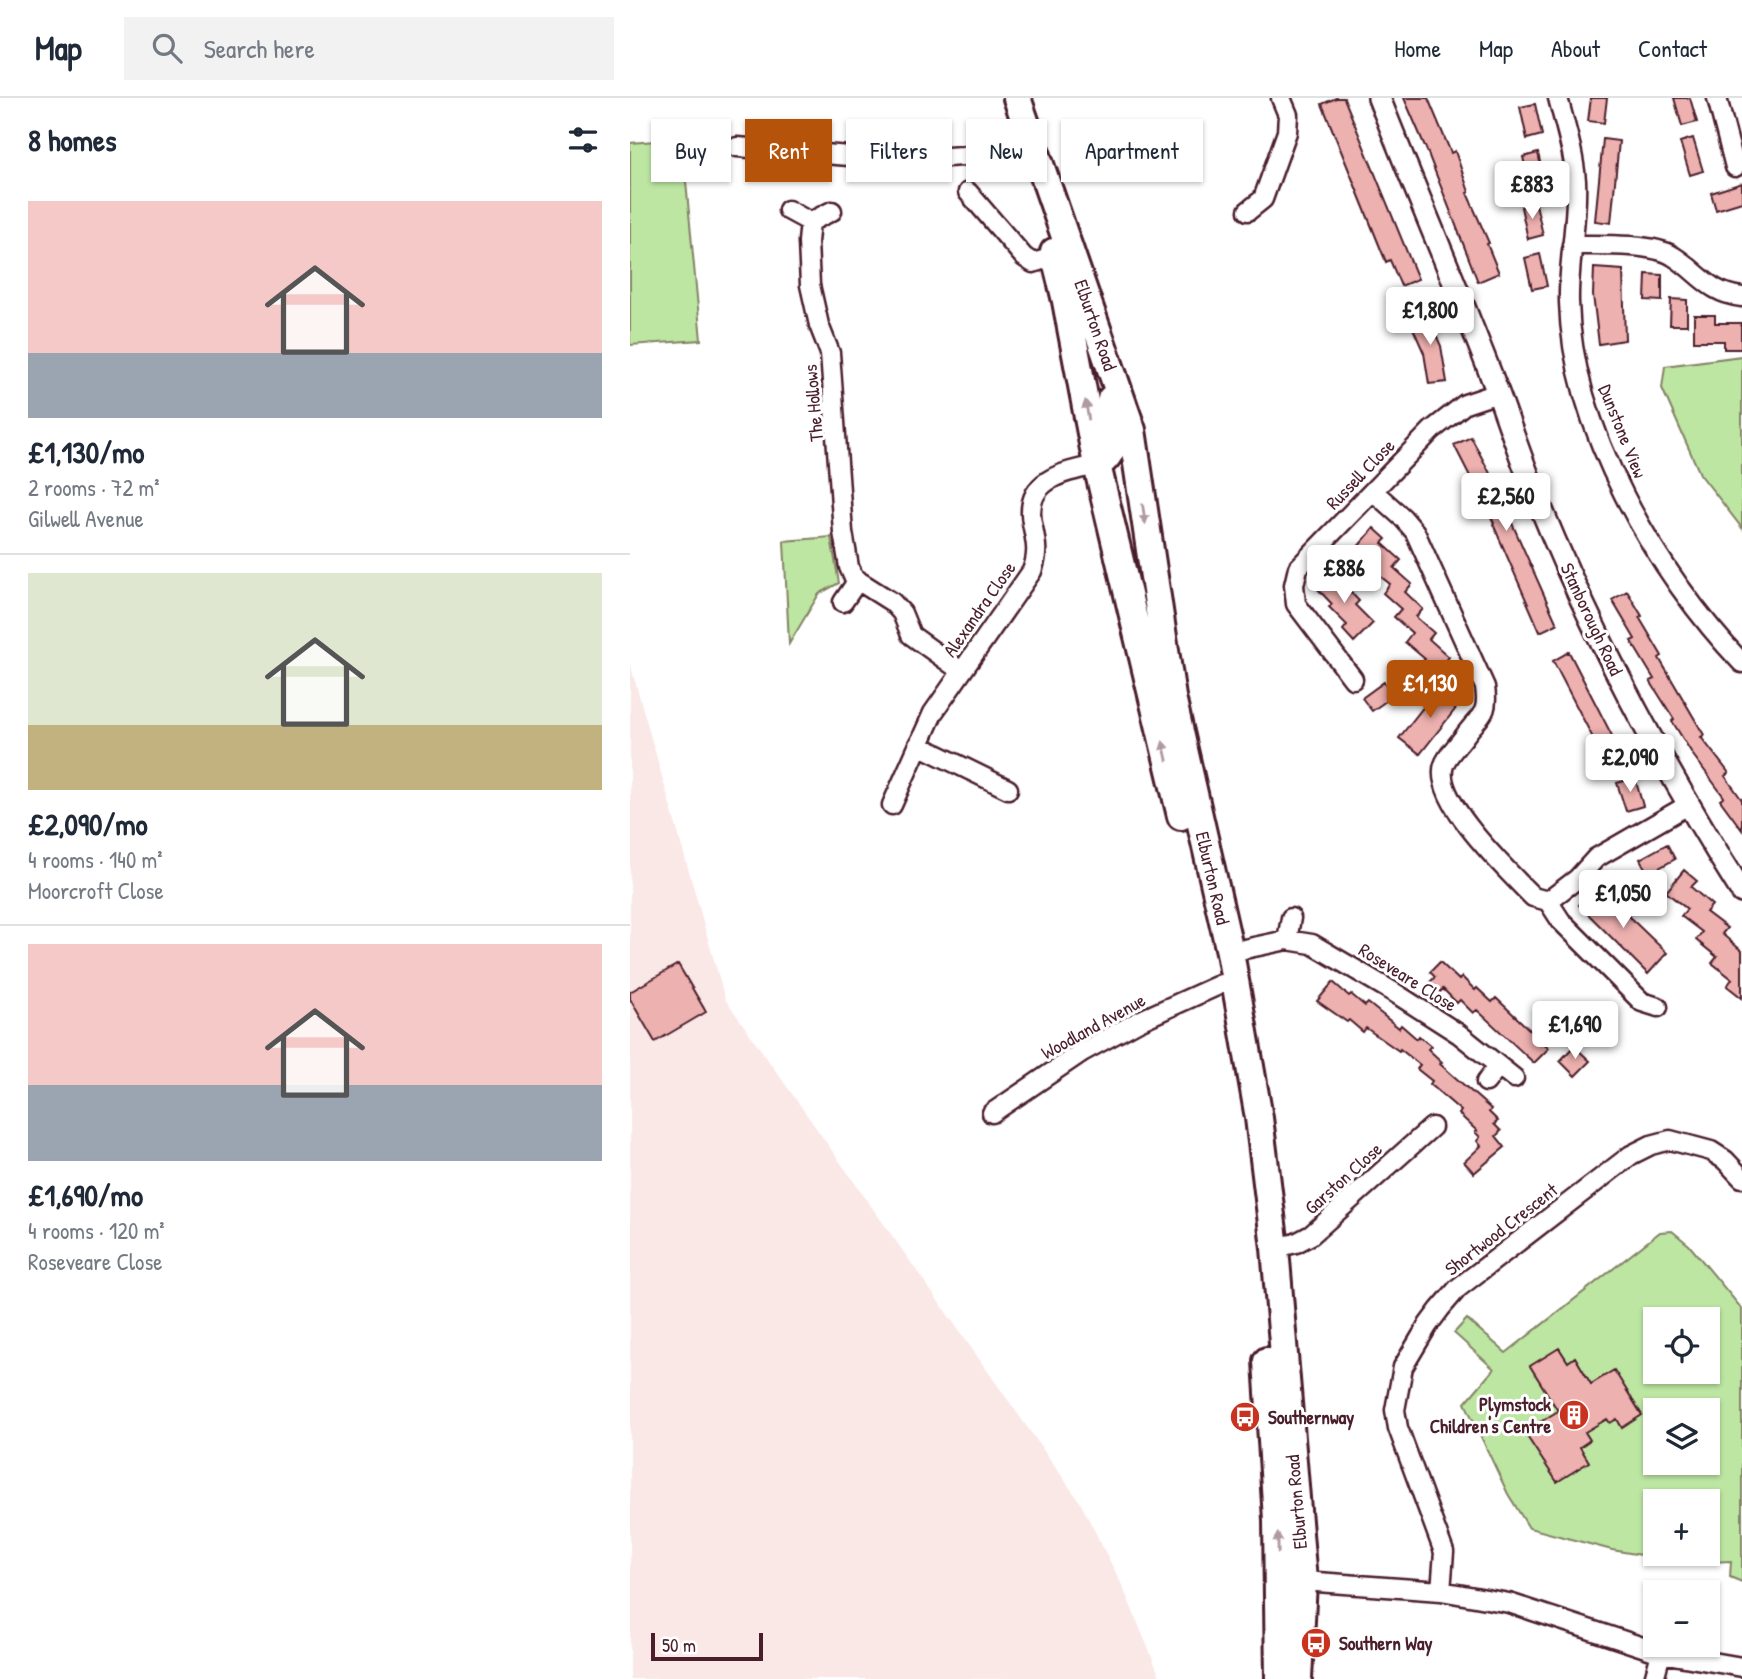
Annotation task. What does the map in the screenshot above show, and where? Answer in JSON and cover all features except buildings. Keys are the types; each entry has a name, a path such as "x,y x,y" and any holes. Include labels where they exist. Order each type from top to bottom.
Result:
{"main road":[{"name":"Elburton Road","path":"1003,98 1011,119"},
{"name":"Elburton Road","path":"1017,98 1132,430 1172,697 1230,952 1258,1118 1275,1248 1303,1581 1298,1679"},
{"name":"Elburton Road","path":"1032,182 1056,256 1097,465 1221,984 1244,1120 1258,1241 1277,1520 1279,1679"},
{"path":"1097,465 1105,461 1114,445 1107,359"},
{"path":"1117,550 1117,530 1108,492 1117,480 1139,477"}],"street":[{"path":"1248,211 1263,199 1287,132 1288,115 1281,98"},
{"name":"Stanborough Road","path":"1379,98 1498,393 1533,488 1569,572 1608,655 1688,805 1742,892"},
{"name":"Dunstone View","path":"1558,98 1573,154 1576,182 1569,302 1573,346 1586,404 1638,519 1670,575 1706,624 1742,663"},
{"path":"1717,98 1733,168"},
{"path":"737,147 899,160 966,155"},
{"path":"968,192 1024,257 1033,263 1056,256"},
{"path":"788,210 810,222 832,211"},
{"name":"The Hollows","path":"810,222 810,285 819,325 830,353 845,551 849,567 858,580"},
{"path":"1572,245 1658,249 1674,256 1700,280 1722,292 1742,297"},
{"name":"Russell Close","path":"1353,679 1296,604 1294,585 1298,568 1432,430 1465,404 1498,393"},
{"name":"Alexandra Close","path":"892,806 933,713 1032,571 1037,558 1038,542 1031,506 1041,486 1051,478 1097,465"},
{"path":"1373,491 1404,518 1415,532 1485,687 1488,703 1482,715 1444,765 1444,781 1465,824 1533,897 1548,901 1561,922 1642,1002 1658,1007"},
{"path":"842,602 858,580 902,613 911,635 922,645 961,671"},
{"path":"918,745 1008,789"},
{"path":"1548,901 1577,879 1595,858 1688,805"},
{"path":"1287,940 1291,918"},
{"name":"Roseveare Close","path":"1230,952 1287,940 1312,944 1459,1034 1514,1078"},
{"name":"Woodland Avenue","path":"992,1113 1082,1052 1139,1021 1221,984"},
{"path":"1486,1082 1498,1066"},
{"name":"Garston Close","path":"1275,1248 1311,1236 1432,1127"},
{"name":"Shortwood Crescent","path":"1441,1591 1444,1552 1398,1428 1395,1410 1403,1367 1428,1325 1458,1287 1631,1155 1651,1145 1670,1140 1711,1151 1725,1160 1742,1178"},
{"path":"1280,1621 1289,1591 1303,1581 1441,1591 1509,1603 1643,1647"},
{"path":"1654,1679 1660,1657"},
{"path":"1684,1657 1742,1667"}],"shaded area":[{"path":"630,663 725,999 1080,1502 1122,1585 1161,1679 630,1679"}],"green space":[{"path":"651,141 651,182 686,182 701,340 630,345 630,143"},
{"path":"1742,356 1742,528 1700,474 1662,388 1665,366"},
{"path":"831,537 839,583 819,594 789,644 784,541"},
{"path":"1672,1231 1689,1245 1742,1309 1742,1582 1730,1577 1731,1561 1720,1562 1720,1489 1643,1489 1643,1555 1529,1528 1508,1494 1465,1403 1494,1369 1454,1333 1467,1319 1506,1353 1660,1232"}],"place":[{"name":"Plymstock Children's Centre","path":"1574,1415"},
{"name":"Southernway","path":"1245,1417"},
{"name":"Southern Way","path":"1316,1643"}]}
